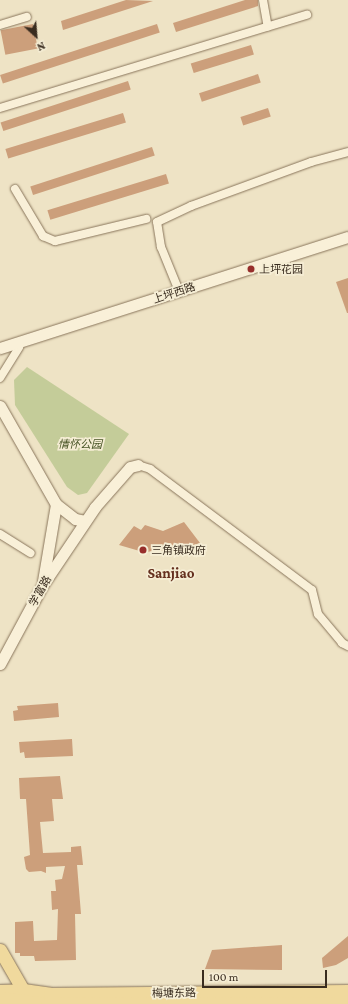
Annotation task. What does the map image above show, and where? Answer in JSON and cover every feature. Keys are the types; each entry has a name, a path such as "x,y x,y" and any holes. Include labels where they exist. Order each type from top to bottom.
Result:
{"main road":[{"path":"0,950 23,990"},
{"name":"梅塘东路","path":"0,991 23,990 50,994 344,989"},
{"path":"0,998 47,1004 348,1003"}],"street":[{"path":"263,0 268,27"},
{"path":"0,108 307,15"},
{"path":"0,25 27,17"},
{"path":"179,291 161,246 157,222 191,206 311,162 348,152"},
{"path":"15,189 43,236 55,241 146,218"},
{"name":"上坪西路","path":"0,353 7,346 348,237"},
{"name":"上坪西路","path":"7,346 348,242"},
{"path":"0,378 7,346"},
{"path":"0,406 56,504 75,520 85,521"},
{"path":"138,465 156,474 312,590 318,614 342,643 348,646"},
{"name":"学富路","path":"0,664 42,586 85,521 130,468 138,465"},
{"path":"42,586 56,504"},
{"path":"0,534 31,553"}],"green space":[{"name":"情怀公园","path":"27,367 129,434 87,493 78,495 67,487 15,405 14,380"}],"building":[{"path":"126,0 153,1 63,30 61,21"},
{"path":"245,0 258,0 258,6 176,32 173,23"},
{"path":"33,24 38,49 5,55 1,30"},
{"path":"157,24 160,33 3,84 0,75"},
{"path":"251,45 254,55 194,73 191,63"},
{"path":"258,74 261,83 202,102 199,93"},
{"path":"128,81 131,90 3,131 1,122"},
{"path":"268,108 271,117 243,126 240,117"},
{"path":"123,113 126,123 8,159 5,149"},
{"path":"152,147 155,156 33,195 30,187"},
{"path":"166,174 169,184 50,220 47,210"},
{"path":"348,278 348,313 347,313 336,282"},
{"path":"184,522 200,543 186,549 143,552 119,545 134,526 141,530 145,525 163,531"},
{"path":"58,703 59,717 14,721 13,711 18,710 17,706"},
{"path":"72,739 73,756 25,758 24,752 20,753 19,742"},
{"path":"60,776 63,799 52,799 54,821 40,822 43,853 71,852 71,847 81,846 83,865 77,865 81,914 75,914 76,960 35,961 34,956 20,956 20,953 15,953 15,922 33,921 34,941 57,940 58,909 52,910 51,891 56,891 55,880 62,879 65,866 46,867 46,873 41,871 29,872 26,869 24,857 30,855 26,799 20,799 19,778"},
{"path":"348,936 348,958 336,965 323,968 322,958"},
{"path":"282,945 282,970 205,969 212,950"}],"place":[{"name":"上坪花园","path":"251,269"},
{"name":"三角镇政府","path":"143,550"}],"district":[{"name":"Sanjiao","path":"171,574"}]}
